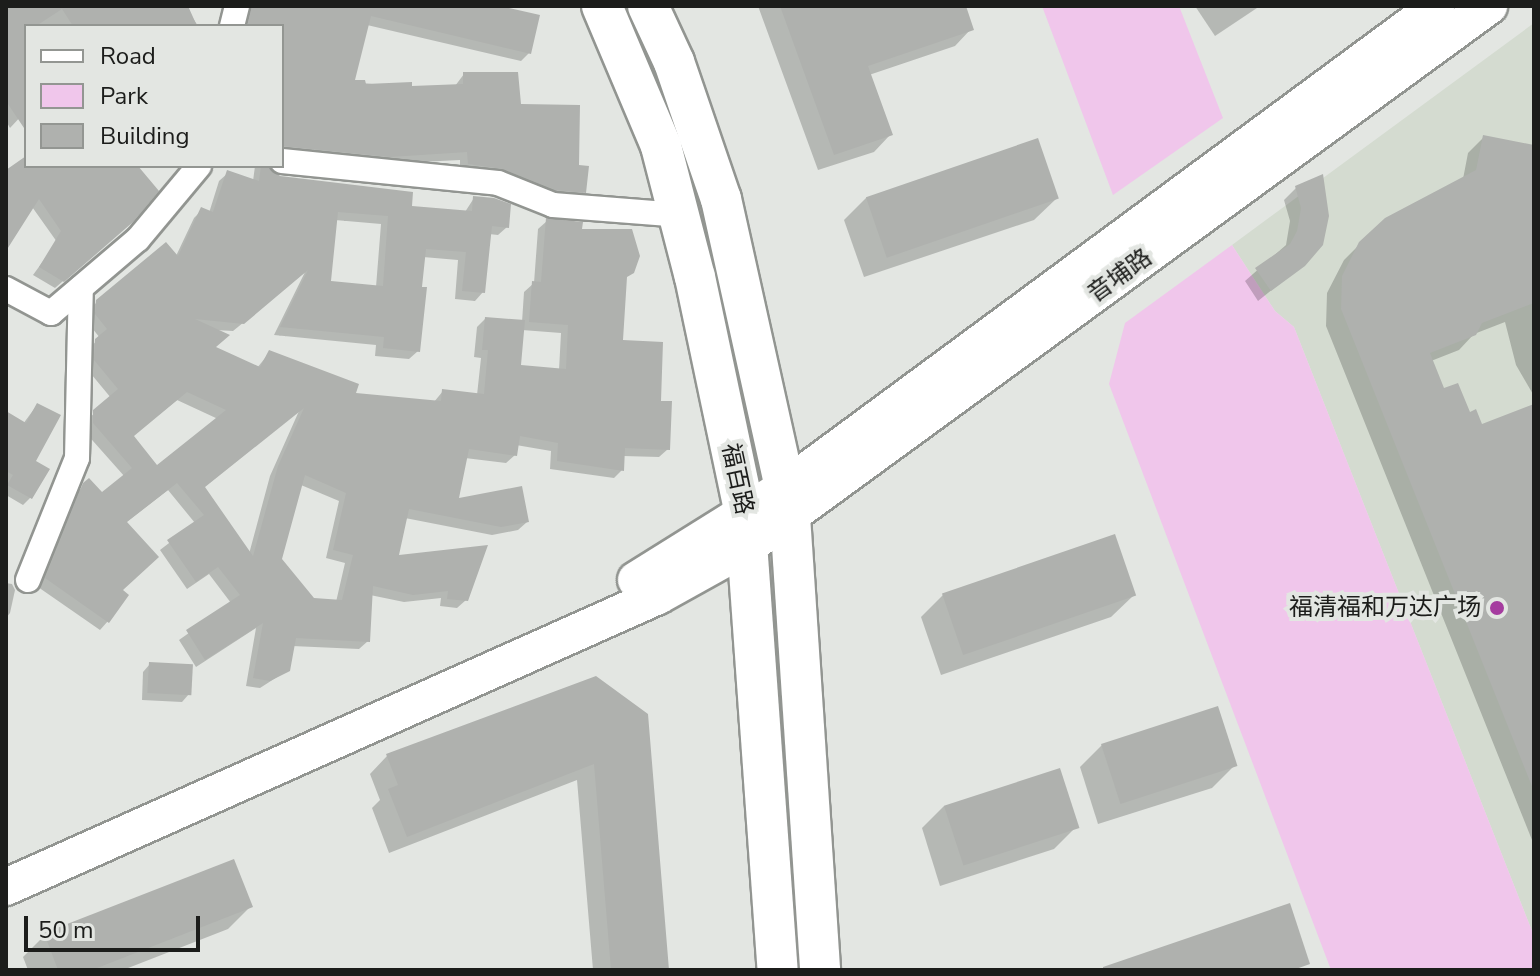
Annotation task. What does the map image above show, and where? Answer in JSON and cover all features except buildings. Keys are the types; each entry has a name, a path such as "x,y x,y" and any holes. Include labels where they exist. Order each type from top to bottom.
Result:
{"main road":[{"name":"福百路","path":"602,6 661,146 679,215 747,530 778,970"},
{"name":"福百路","path":"648,6 674,62 721,199 787,502 820,970"}],"street":[{"name":"音埔路","path":"787,502 1437,6"},
{"name":"音埔路","path":"747,530 1489,6"},
{"path":"284,161 498,183 553,205 614,213 679,215"},
{"path":"6,289 51,313 138,239 197,168"},
{"path":"28,580 77,458 81,288"},
{"path":"6,860 747,530"},
{"path":"6,887 658,596 747,530"}],"shaded area":[{"path":"1534,23 1534,936 1294,327 1275,311 1232,245"}],"green space":[{"path":"1042,6 1179,6 1223,118 1113,195"},
{"path":"1232,245 1275,311 1294,327 1534,936 1534,970 1331,970 1109,384 1125,323"}],"place":[{"name":"福清福和万达广场","path":"1497,608"}]}
